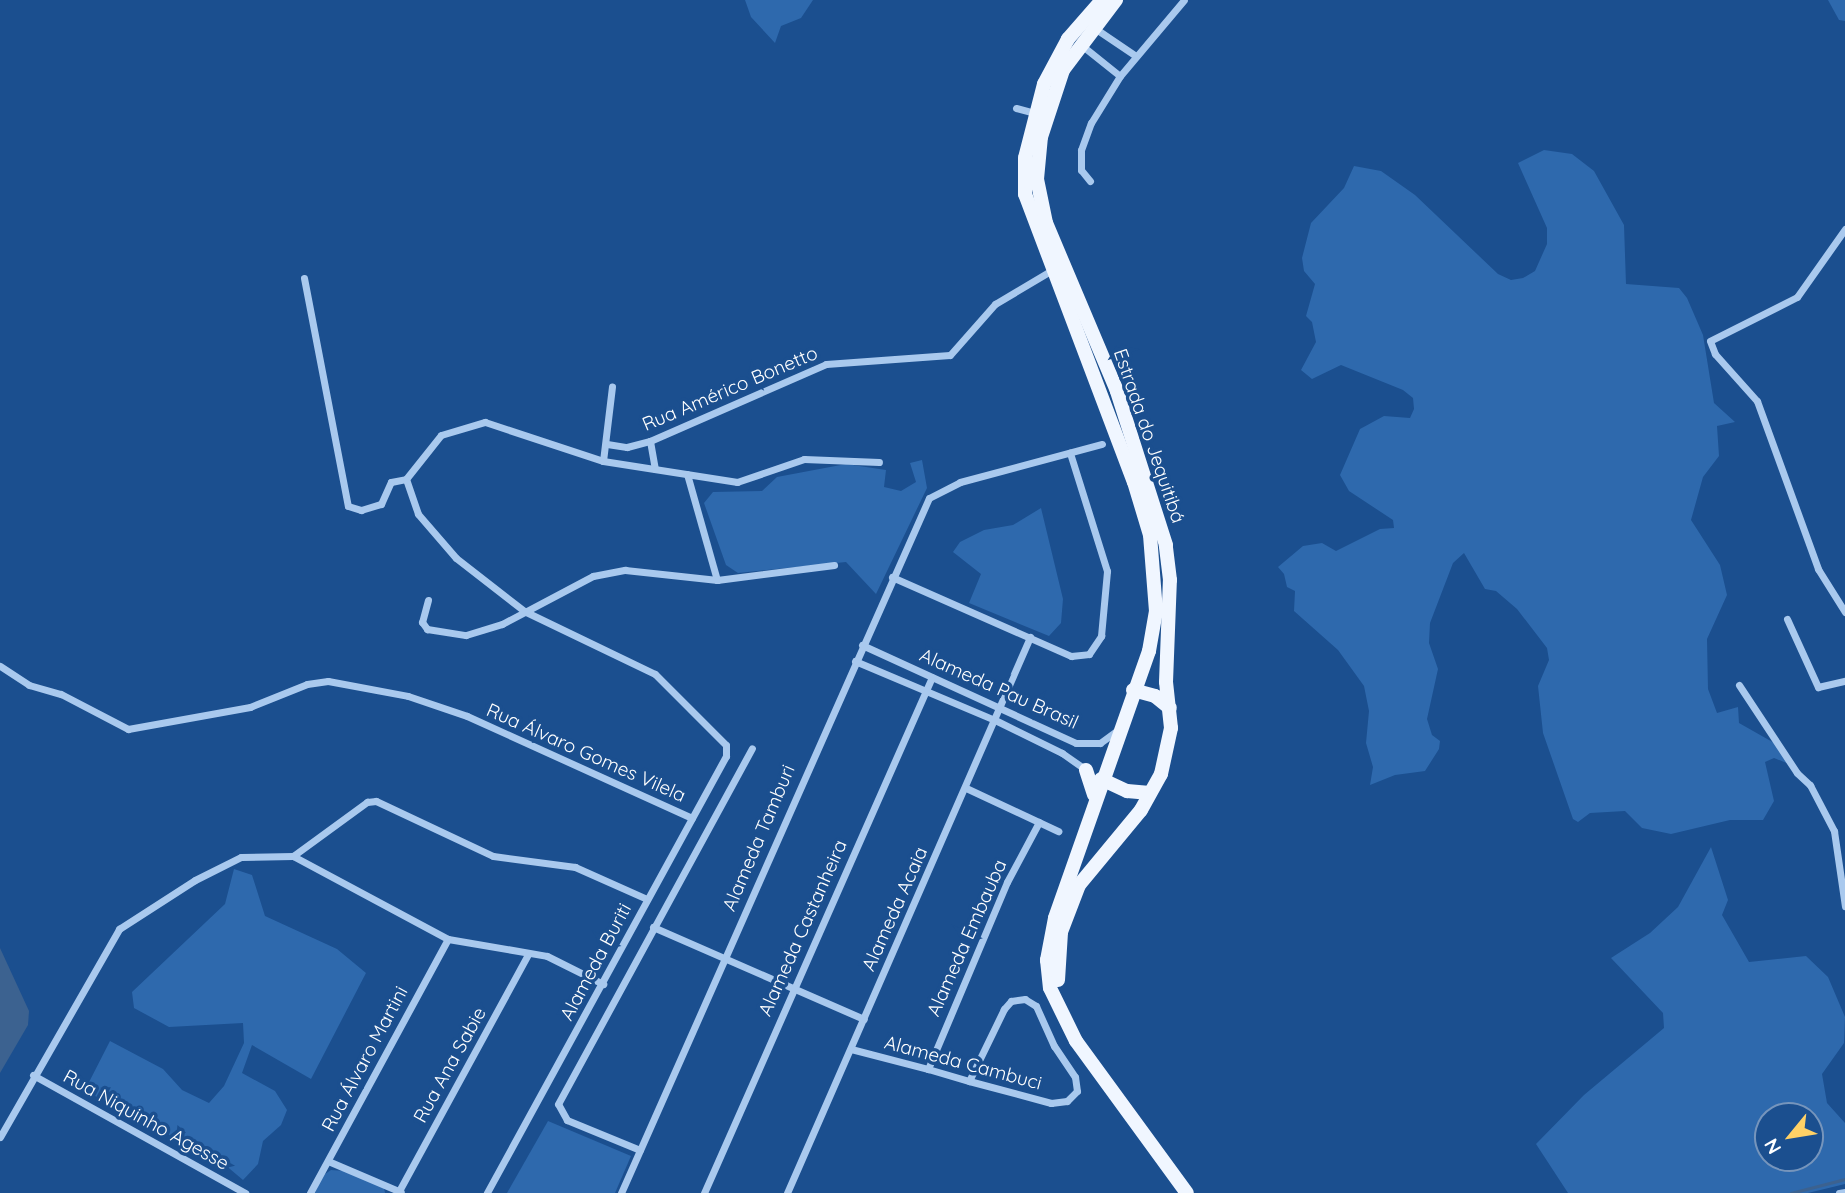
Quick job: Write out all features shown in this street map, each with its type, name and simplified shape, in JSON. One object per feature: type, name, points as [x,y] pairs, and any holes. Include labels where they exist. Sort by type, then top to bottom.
[{"type":"main road","name":"Estrada do Jequitibá","points":[[1102,0],[1068,39],[1052,66],[1035,113],[1025,158],[1026,194],[1052,270],[1101,392],[1150,535],[1156,611],[1149,651],[1101,779],[1055,918],[1047,960],[1050,988],[1094,1069],[1187,1193]]},
{"type":"main road","name":"Estrada do Jequitibá","points":[[1062,1011],[1057,964],[1061,932],[1072,902],[1086,874],[1118,842],[1150,793],[1168,751],[1170,708],[1166,649],[1170,580],[1156,508],[1117,391],[1053,243],[1038,194],[1041,136],[1063,71],[1093,26],[1116,0]]},
{"type":"main road","points":[[1133,690],[1155,696],[1170,708]]},
{"type":"main road","points":[[1086,769],[1093,785],[1093,806]]},
{"type":"main road","points":[[1101,779],[1127,791],[1150,793]]},
{"type":"street","points":[[1090,181],[1082,170],[1081,150],[1091,123],[1120,76],[1184,0]]},
{"type":"street","points":[[1093,26],[1136,56]]},
{"type":"street","points":[[1080,44],[1120,76]]},
{"type":"street","points":[[1016,108],[1035,113]]},
{"type":"street","points":[[1845,229],[1797,297],[1715,335],[1710,345],[1757,401],[1818,569],[1845,612]]},
{"type":"street","name":"Rua Américo Bonetto","points":[[607,444],[627,447],[650,441],[826,364],[950,355],[995,304],[1052,270]]},
{"type":"street","points":[[304,278],[348,506],[361,510],[381,504],[391,482],[406,479],[441,435],[485,422],[603,461],[737,482],[804,459],[879,462]]},
{"type":"street","points":[[603,461],[612,387]]},
{"type":"street","points":[[650,441],[655,469]]},
{"type":"street","points":[[892,577],[1078,656],[1094,650],[1101,636],[1107,571],[1070,453],[1102,444]]},
{"type":"street","name":"Alameda Tamburi","points":[[621,1193],[929,498],[950,485],[1070,453]]},
{"type":"street","points":[[687,474],[717,580]]},
{"type":"street","points":[[406,479],[418,514],[439,541],[524,611]]},
{"type":"street","points":[[428,600],[422,622],[444,635],[487,630],[593,576],[625,570],[717,580],[834,565]]},
{"type":"street","name":"Alameda Buriti","points":[[487,1193],[726,756],[726,745],[655,674],[524,611]]},
{"type":"street","points":[[1787,619],[1818,687],[1845,681]]},
{"type":"street","name":"Alameda Acaia","points":[[787,1193],[1001,709],[1030,637]]},
{"type":"street","name":"Alameda Pau Brasil","points":[[862,645],[1076,743],[1100,743],[1121,726]]},
{"type":"street","name":"Alameda Pau Brasil","points":[[855,661],[995,720],[1068,756],[1101,779]]},
{"type":"street","name":"Rua Álvaro Gomes Vilela","points":[[0,666],[29,685],[61,694],[128,729],[250,707],[307,684],[328,681],[422,699],[467,716],[692,818]]},
{"type":"street","name":"Alameda Castanheira","points":[[704,1193],[932,677]]},
{"type":"street","points":[[1740,685],[1797,773],[1810,785],[1834,831],[1845,906]]},
{"type":"street","points":[[1068,756],[1076,743]]},
{"type":"street","points":[[640,1150],[567,1120],[558,1104],[566,1084],[752,748]]},
{"type":"street","points":[[966,788],[1059,831]]},
{"type":"street","points":[[293,856],[367,802],[395,807],[493,856],[575,867],[647,900]]},
{"type":"street","name":"Alameda Embauba","points":[[928,1069],[1007,883],[1040,822]]},
{"type":"street","points":[[0,1137],[108,944],[127,921],[241,857],[293,856],[448,939],[564,962],[603,984]]},
{"type":"street","points":[[653,928],[864,1019]]},
{"type":"street","name":"Rua Álvaro Martini","points":[[310,1193],[448,939]]},
{"type":"street","name":"Rua Ana Sabie","points":[[400,1192],[528,954]]},
{"type":"street","name":"Alameda Cambuci","points":[[851,1049],[969,1082],[1051,1103],[1067,1101],[1077,1091],[1075,1077],[1036,1006],[1025,999],[1011,1001],[969,1082]]},
{"type":"street","name":"Rua Niquinho Agesse","points":[[33,1075],[245,1193]]},
{"type":"street","points":[[328,1160],[400,1192]]},
{"type":"street","points":[[1839,1193],[1845,1192]]},
{"type":"shaded area","points":[[745,0],[813,0],[801,18],[781,26],[775,43],[751,17]]},
{"type":"shaded area","points":[[1828,0],[1845,0],[1845,21],[1839,20]]},
{"type":"shaded area","points":[[1544,150],[1572,154],[1594,171],[1624,225],[1626,284],[1679,288],[1687,298],[1703,335],[1714,403],[1735,422],[1717,426],[1719,456],[1703,477],[1691,520],[1720,565],[1727,595],[1707,639],[1708,689],[1717,713],[1738,707],[1739,723],[1783,748],[1794,766],[1774,758],[1765,762],[1774,801],[1763,820],[1730,820],[1671,834],[1642,828],[1625,811],[1590,813],[1578,822],[1573,819],[1543,733],[1538,686],[1549,660],[1547,648],[1517,609],[1496,591],[1485,589],[1464,553],[1453,563],[1430,623],[1429,643],[1438,669],[1427,719],[1432,735],[1440,741],[1439,749],[1425,771],[1395,775],[1370,785],[1373,767],[1366,743],[1369,711],[1364,686],[1338,650],[1294,611],[1295,591],[1287,587],[1284,574],[1278,567],[1303,546],[1322,543],[1336,551],[1380,529],[1394,528],[1393,520],[1349,491],[1340,475],[1360,429],[1384,416],[1410,418],[1414,409],[1413,398],[1403,390],[1341,365],[1312,379],[1301,370],[1316,342],[1312,322],[1306,316],[1315,284],[1304,271],[1302,258],[1311,223],[1344,188],[1354,166],[1381,171],[1415,195],[1498,274],[1511,280],[1523,278],[1535,271],[1547,244],[1547,228],[1518,163]]},
{"type":"shaded area","points":[[922,460],[927,488],[876,594],[846,562],[738,573],[726,565],[704,503],[713,492],[762,491],[777,477],[846,464],[886,470],[884,487],[901,491],[916,482],[910,463]]},
{"type":"shaded area","points":[[1041,508],[1063,599],[1061,623],[1049,636],[969,603],[981,574],[953,552],[960,542],[984,530],[1013,525]]},
{"type":"shaded area","points":[[1711,847],[1728,900],[1722,915],[1749,962],[1806,956],[1828,977],[1845,1017],[1844,1043],[1822,1074],[1827,1103],[1845,1123],[1845,1184],[1808,1193],[1568,1193],[1536,1144],[1584,1095],[1664,1028],[1663,1013],[1611,958],[1650,933],[1678,907]]},
{"type":"shaded area","points":[[234,869],[252,875],[265,916],[337,949],[366,973],[311,1079],[252,1045],[242,1073],[275,1091],[287,1110],[281,1125],[263,1141],[258,1164],[243,1180],[198,1142],[156,1132],[85,1090],[110,1041],[163,1069],[182,1090],[209,1103],[224,1086],[244,1043],[243,1023],[169,1027],[134,1008],[132,992],[225,904]]},
{"type":"shaded area","points":[[0,948],[29,1011],[28,1025],[0,1073]]},
{"type":"shaded area","points":[[548,1121],[631,1156],[615,1193],[507,1193]]},
{"type":"shaded area","points":[[331,1170],[345,1171],[384,1188],[385,1193],[315,1193],[322,1176]]},
{"type":"waterway","points":[[1791,1193],[1845,1179]]}]
